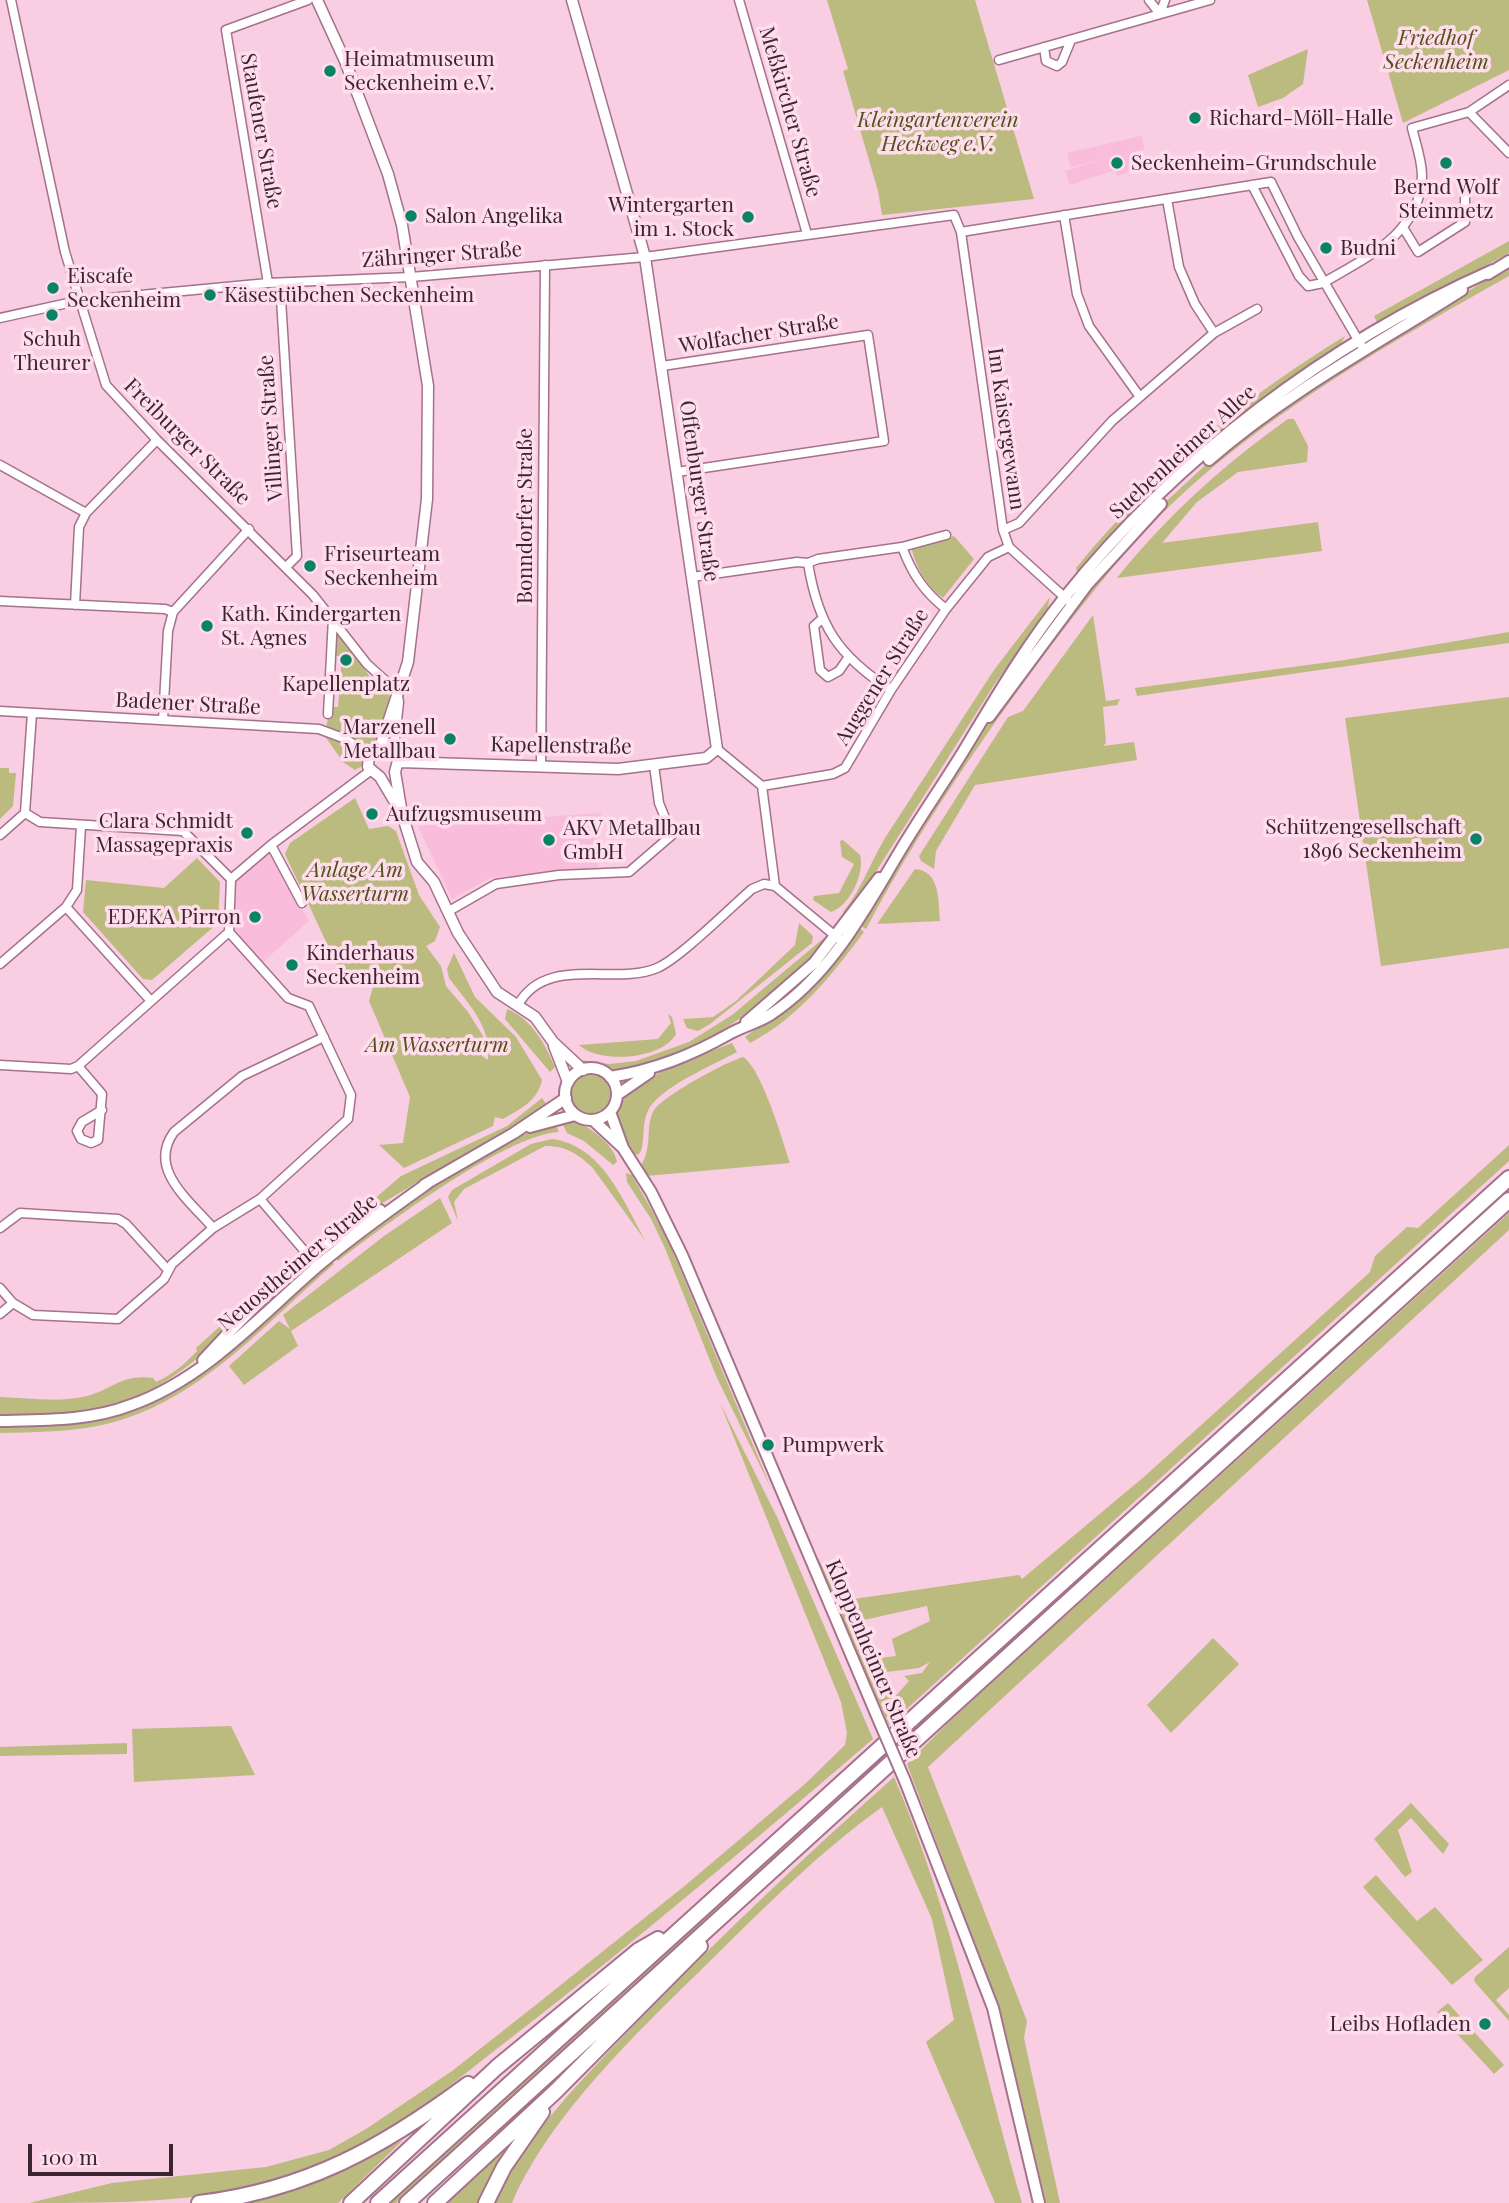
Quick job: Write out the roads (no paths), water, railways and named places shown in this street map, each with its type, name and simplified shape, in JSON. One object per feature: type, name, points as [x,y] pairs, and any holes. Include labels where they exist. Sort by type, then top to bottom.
[{"type":"highway","points":[[378,2203],[1509,1178]]},
{"type":"highway","points":[[407,2203],[1509,1200]]},
{"type":"highway","points":[[435,2203],[556,2091],[699,1948],[727,1910]]},
{"type":"highway","points":[[351,2203],[497,2067],[639,1950],[686,1922]]},
{"type":"highway","points":[[199,2203],[279,2188],[339,2166],[383,2142],[473,2080],[497,2067]]},
{"type":"highway","points":[[486,2203],[504,2167],[556,2091]]},
{"type":"main road","name":"Suebenheimer Allee","points":[[610,1077],[654,1069],[702,1050],[770,1015],[818,973],[871,903],[970,741],[997,690],[1138,516],[1215,445],[1284,390],[1446,291],[1509,261]]},
{"type":"main road","points":[[598,1069],[610,1077],[617,1095],[610,1112],[593,1120],[575,1115],[566,1098],[568,1082],[583,1070],[598,1069]]},
{"type":"main road","name":"Suebenheimer Allee","points":[[617,1095],[654,1069]]},
{"type":"main road","name":"Neuostheimer Straße","points":[[0,1421],[71,1418],[106,1413],[153,1396],[192,1372],[246,1316],[314,1262],[355,1224],[514,1133],[566,1098]]},
{"type":"main road","name":"Kloppenheimer Straße","points":[[610,1112],[623,1148],[665,1219],[905,1781],[993,2008],[1039,2203]]},
{"type":"main road","name":"Neuostheimer Straße","points":[[514,1133],[575,1115]]},
{"type":"main road","name":"Kloppenheimer Straße","points":[[593,1120],[623,1148]]},
{"type":"street","name":"Freiburger Straße","points":[[11,0],[78,301],[106,385],[156,440],[286,567],[333,618],[367,664],[397,691]]},
{"type":"street","name":"Staufener Straße","points":[[268,283],[226,30],[308,0]]},
{"type":"street","points":[[317,0],[345,61],[387,174],[402,225],[428,386],[429,472],[408,662],[381,744],[369,753],[367,762],[370,771],[380,777],[402,814]]},
{"type":"street","name":"Offenburger Straße","points":[[572,0],[645,257],[717,749]]},
{"type":"street","name":"Meßkircher Straße","points":[[739,0],[807,234]]},
{"type":"street","points":[[1149,0],[1160,14]]},
{"type":"street","points":[[1160,14],[1166,0]]},
{"type":"street","points":[[999,60],[1210,0]]},
{"type":"street","points":[[1044,47],[1046,61],[1057,66],[1062,62],[1071,40]]},
{"type":"street","points":[[1252,185],[1299,276],[1308,286],[1323,283],[1404,229],[1414,211],[1422,177],[1412,128],[1469,112],[1509,85]]},
{"type":"street","points":[[1469,112],[1509,153]]},
{"type":"street","points":[[961,232],[1271,182],[1323,283],[1361,344]]},
{"type":"street","points":[[1404,229],[1418,252],[1465,222],[1465,198]]},
{"type":"street","points":[[1167,199],[1179,267],[1195,304],[1214,333]]},
{"type":"street","name":"Zähringer Straße","points":[[0,318],[78,301],[268,283],[411,277],[645,257],[954,215],[961,232]]},
{"type":"street","points":[[1064,215],[1077,294],[1089,326],[1139,397]]},
{"type":"street","name":"Im Kaisergewann","points":[[961,232],[1003,530],[1009,547],[1068,600]]},
{"type":"street","name":"Bonndorfer Straße","points":[[541,766],[544,265]]},
{"type":"street","name":"Villinger Straße","points":[[280,283],[297,556],[286,567]]},
{"type":"street","points":[[1003,530],[1019,523],[1068,466],[1139,397],[1214,333],[1256,309]]},
{"type":"street","name":"Wolfacher Straße","points":[[662,366],[868,335],[884,441],[677,472]]},
{"type":"street","points":[[75,606],[79,527],[86,513],[156,440]]},
{"type":"street","points":[[0,465],[86,513]]},
{"type":"street","points":[[163,720],[168,631],[173,612],[249,529]]},
{"type":"street","points":[[692,577],[797,562],[808,564],[818,559],[902,547],[946,536]]},
{"type":"street","points":[[902,547],[914,577],[931,597],[946,609]]},
{"type":"street","name":"Auggener Straße","points":[[762,786],[839,772],[845,768],[891,690],[946,609],[988,557],[1009,547]]},
{"type":"street","points":[[808,564],[822,619],[848,658],[891,690]]},
{"type":"street","points":[[0,601],[173,612]]},
{"type":"street","points":[[328,714],[333,618]]},
{"type":"street","points":[[822,619],[814,626],[820,670],[828,677],[839,671],[848,658]]},
{"type":"street","points":[[397,691],[399,702],[394,748],[402,814],[417,862],[434,882],[458,933],[491,984],[534,1017],[553,1042],[583,1070]]},
{"type":"street","name":"Badener Straße","points":[[0,711],[319,729],[343,738],[369,753]]},
{"type":"street","points":[[0,835],[25,813],[32,713]]},
{"type":"street","points":[[381,744],[394,748]]},
{"type":"street","points":[[717,749],[762,786],[775,886]]},
{"type":"street","name":"Kapellenstraße","points":[[397,767],[541,766],[618,769],[706,758],[717,749]]},
{"type":"street","points":[[449,911],[496,884],[559,875],[629,872],[672,835],[659,803],[654,765]]},
{"type":"street","points":[[380,777],[397,767]]},
{"type":"street","points":[[231,879],[271,845],[370,771]]},
{"type":"street","points":[[0,1289],[13,1303],[33,1315],[118,1319],[164,1279],[168,1270],[213,1228],[260,1199],[348,1119],[351,1096],[309,1006],[288,998],[229,932],[231,879],[183,831],[40,822],[25,813]]},
{"type":"street","points":[[0,964],[66,907],[76,890],[81,826]]},
{"type":"street","points":[[271,845],[302,903]]},
{"type":"street","points":[[518,1004],[526,992],[553,977],[658,968],[752,889],[764,884],[775,886],[841,940]]},
{"type":"street","points":[[66,907],[151,1001]]},
{"type":"street","points":[[0,1065],[71,1069],[78,1066],[229,932]]},
{"type":"street","points":[[213,1228],[167,1174],[166,1143],[174,1132],[243,1076],[324,1037]]},
{"type":"street","points":[[553,1042],[568,1082]]},
{"type":"street","points":[[78,1066],[102,1094],[102,1110]]},
{"type":"street","points":[[260,1199],[314,1262]]},
{"type":"street","points":[[0,1228],[20,1213],[118,1219],[126,1224],[168,1270]]},
{"type":"street","points":[[0,1314],[13,1303]]},
{"type":"place","name":"Heimatmuseum Seckenheim e.V.","points":[[330,71]]},
{"type":"place","name":"Richard-Möll-Halle","points":[[1195,118]]},
{"type":"place","name":"Seckenheim-Grundschule","points":[[1117,163]]},
{"type":"place","name":"Bernd Wolf Steinmetz","points":[[1446,163]]},
{"type":"place","name":"Salon Angelika","points":[[411,216]]},
{"type":"place","name":"Wintergarten im 1. Stock","points":[[748,217]]},
{"type":"place","name":"Budni","points":[[1326,248]]},
{"type":"place","name":"Eiscafe Seckenheim","points":[[53,288]]},
{"type":"place","name":"Käsestübchen Seckenheim","points":[[210,295]]},
{"type":"place","name":"Schuh Theurer","points":[[52,315]]},
{"type":"place","name":"Friseurteam Seckenheim","points":[[310,566]]},
{"type":"place","name":"Kath. Kindergarten St. Agnes","points":[[207,626]]},
{"type":"place","name":"Kapellenplatz","points":[[346,660]]},
{"type":"place","name":"Marzenell Metallbau","points":[[450,739]]},
{"type":"place","name":"Aufzugsmuseum","points":[[372,814]]},
{"type":"place","name":"Clara Schmidt Massagepraxis","points":[[247,833]]},
{"type":"place","name":"Schützengesellschaft 1896 Seckenheim","points":[[1476,839]]},
{"type":"place","name":"AKV Metallbau GmbH","points":[[549,840]]},
{"type":"place","name":"EDEKA Pirron","points":[[255,917]]},
{"type":"place","name":"Kinderhaus Seckenheim","points":[[292,965]]},
{"type":"place","name":"Pumpwerk","points":[[768,1445]]},
{"type":"place","name":"Leibs Hofladen","points":[[1485,2024]]},
{"type":"park label","name":"Friedhof Seckenheim","points":[[1436,50]]},
{"type":"park label","name":"Kleingartenverein Heckweg e.V.","points":[[938,132]]},
{"type":"park label","name":"Anlage Am Wasserturm","points":[[355,882]]},
{"type":"park label","name":"Am Wasserturm","points":[[437,1045]]}]
